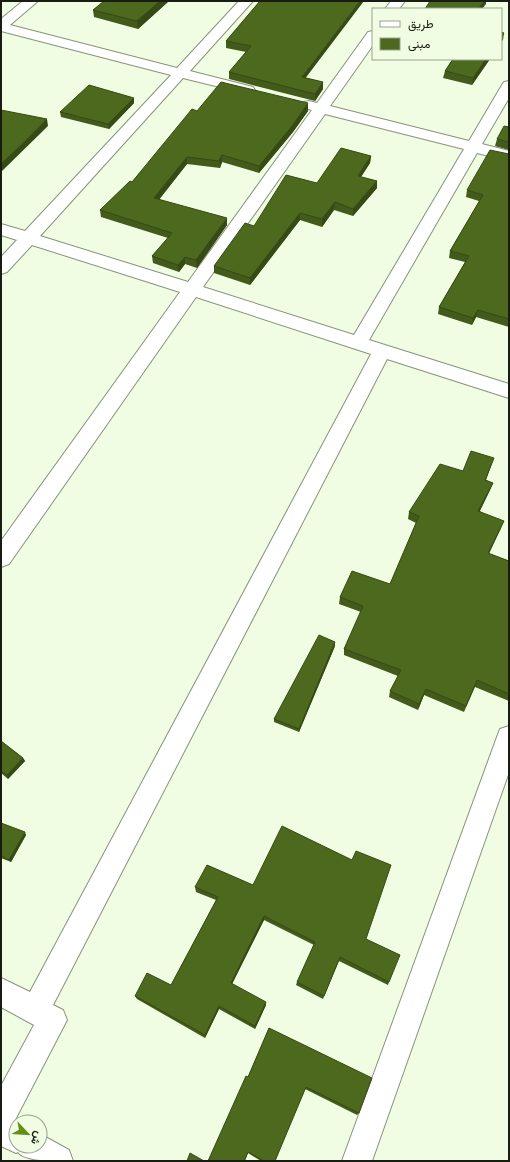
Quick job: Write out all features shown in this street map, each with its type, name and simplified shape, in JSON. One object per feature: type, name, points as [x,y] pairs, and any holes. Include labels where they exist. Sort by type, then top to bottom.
[{"type":"street","points":[[1,27],[31,1]]},
{"type":"street","points":[[1,268],[246,1]]},
{"type":"street","points":[[1,27],[262,93]]},
{"type":"street","points":[[1,558],[372,37]]},
{"type":"street","points":[[358,343],[509,85]]},
{"type":"street","points":[[299,103],[509,156]]},
{"type":"street","points":[[1,229],[509,391]]},
{"type":"street","points":[[35,1011],[382,350]]},
{"type":"street","points":[[357,1161],[509,737]]},
{"type":"street","points":[[1,992],[53,1020],[1,1116]]},
{"type":"street","points":[[45,1154],[58,1161]]},
{"type":"building","points":[[104,1],[160,1],[137,21],[93,10]]},
{"type":"building","points":[[260,1],[360,1],[302,77],[323,82],[315,94],[229,72],[251,46],[226,41]]},
{"type":"building","points":[[430,1],[484,1],[479,8],[426,8]]},
{"type":"building","points":[[452,60],[485,60],[473,78],[445,71]]},
{"type":"building","points":[[221,82],[308,103],[293,125],[259,166],[222,155],[219,161],[187,157],[154,198],[227,218],[196,260],[185,257],[178,265],[152,256],[172,233],[100,210],[130,181],[132,182],[192,109],[197,111]]},
{"type":"building","points":[[89,85],[134,98],[108,124],[60,112]]},
{"type":"building","points":[[1,110],[47,119],[1,164]]},
{"type":"building","points":[[504,126],[509,127],[509,142],[497,139]]},
{"type":"building","points":[[341,148],[371,156],[358,176],[377,181],[353,209],[335,202],[322,219],[300,213],[250,278],[214,266],[245,223],[254,226],[286,175],[317,183]]},
{"type":"building","points":[[490,150],[509,154],[509,319],[478,310],[473,318],[439,307],[469,256],[450,251],[483,195],[467,190]]},
{"type":"building","points":[[471,451],[494,458],[485,480],[493,483],[478,511],[504,521],[488,553],[509,561],[509,694],[477,680],[466,706],[426,689],[419,704],[390,691],[401,670],[344,649],[363,606],[340,597],[352,571],[390,584],[419,516],[409,512],[440,464],[463,471]]},
{"type":"building","points":[[319,635],[335,642],[299,729],[274,719]]},
{"type":"building","points":[[1,741],[23,758],[7,775],[1,771]]},
{"type":"building","points":[[1,823],[25,832],[9,860],[1,856]]},
{"type":"building","points":[[282,826],[352,860],[356,851],[391,865],[366,939],[400,955],[389,982],[340,957],[324,996],[297,982],[315,942],[264,916],[231,983],[266,1002],[255,1026],[219,1006],[205,1035],[135,996],[147,973],[171,985],[218,897],[195,887],[207,865],[253,885]]},
{"type":"building","points":[[269,1028],[372,1078],[359,1113],[306,1087],[275,1161],[264,1161],[248,1152],[244,1161],[208,1161],[246,1076],[248,1077]]},
{"type":"building","points":[[190,1153],[204,1161],[187,1161]]}]
